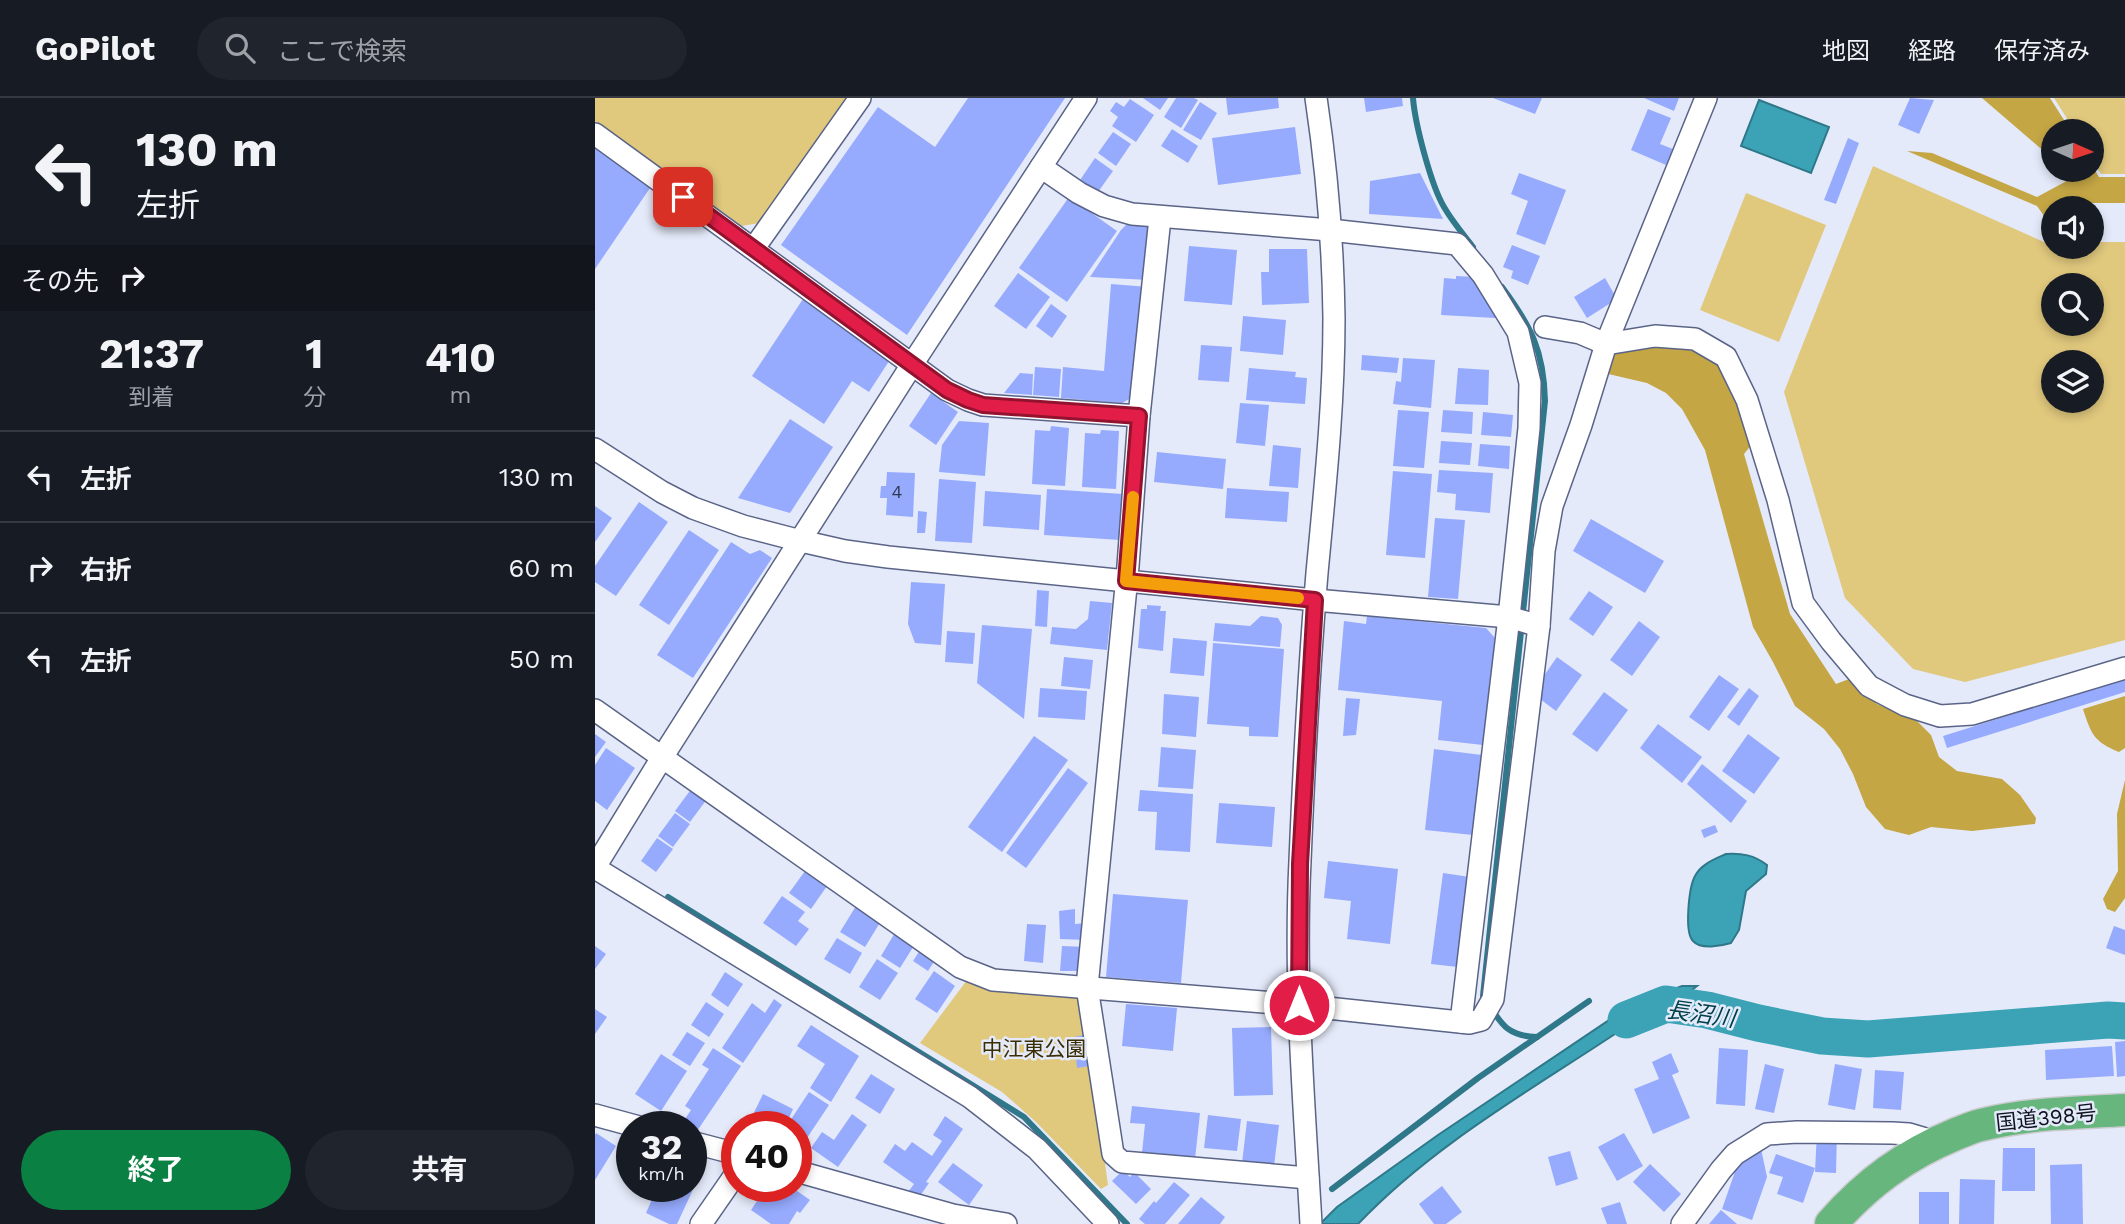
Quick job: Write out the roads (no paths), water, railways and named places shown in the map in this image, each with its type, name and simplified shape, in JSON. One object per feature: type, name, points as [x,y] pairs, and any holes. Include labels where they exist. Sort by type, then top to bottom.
[{"type":"highway","name":"国道398号","points":[[1831,1224],[1874,1181],[1902,1160],[1978,1125],[2011,1119],[2125,1110]]},
{"type":"street","points":[[754,248],[860,98]]},
{"type":"street","points":[[1086,98],[913,363],[663,756],[595,868],[970,1097],[1037,1149],[1108,1224]]},
{"type":"street","points":[[1311,1224],[1299,1005],[1300,864],[1315,600],[1332,397],[1334,317],[1330,230],[1316,98]]},
{"type":"street","points":[[1471,1021],[1493,999],[1539,626],[1544,551],[1552,506],[1606,344],[1706,98]]},
{"type":"street","points":[[595,134],[947,390],[983,405],[1139,416]]},
{"type":"street","points":[[1041,167],[1079,193],[1104,206],[1132,214],[1330,230],[1457,244],[1483,275],[1518,332],[1530,383],[1529,428],[1471,1021]]},
{"type":"street","points":[[1160,218],[1139,416],[1087,987],[1113,1154],[1122,1162],[1308,1178]]},
{"type":"street","points":[[1545,327],[1580,333],[1606,344],[1655,335],[1695,339],[1726,357],[1747,400],[1778,500],[1803,603],[1869,686],[1905,705],[1940,716],[1972,714],[2125,668]]},
{"type":"street","points":[[595,449],[662,492],[693,508],[743,526],[845,551],[1315,600],[1509,617],[1539,626]]},
{"type":"street","points":[[595,709],[960,967],[993,980],[1471,1021]]},
{"type":"street","points":[[595,1115],[616,1121]]},
{"type":"street","points":[[1682,1224],[1735,1154],[1767,1134],[1892,1133],[1909,1134],[1937,1142]]},
{"type":"street","points":[[812,1175],[953,1215],[1006,1224]]},
{"type":"street","points":[[701,1224],[721,1195]]},
{"type":"water","points":[[1759,100],[1829,127],[1811,173],[1741,146]]},
{"type":"water","points":[[1726,854],[1743,854],[1757,859],[1767,865],[1766,874],[1746,891],[1739,930],[1731,943],[1701,946],[1693,941],[1689,929],[1688,909],[1693,882],[1705,865]]},
{"type":"water","points":[[1682,986],[1697,986],[1662,1013],[1648,1015],[1621,1030],[1484,1120],[1418,1169],[1358,1224],[1320,1224],[1337,1207],[1438,1135],[1618,1014]]},
{"type":"waterway","points":[[1413,98],[1424,154],[1439,197],[1473,247]]},
{"type":"waterway","points":[[1502,287],[1521,314],[1539,353],[1545,401],[1483,996],[1509,1030],[1537,1037]]},
{"type":"waterway","points":[[668,897],[1024,1117],[1127,1224]]},
{"type":"waterway","points":[[1332,1189],[1478,1078],[1589,1001]]},
{"type":"waterway","name":"長沼川","points":[[1626,1020],[1666,1004],[1707,1010],[1822,1036],[1868,1039],[2108,1020],[2125,1021]]},
{"type":"park label","name":"中江東公園","points":[[1034,1049]]}]
